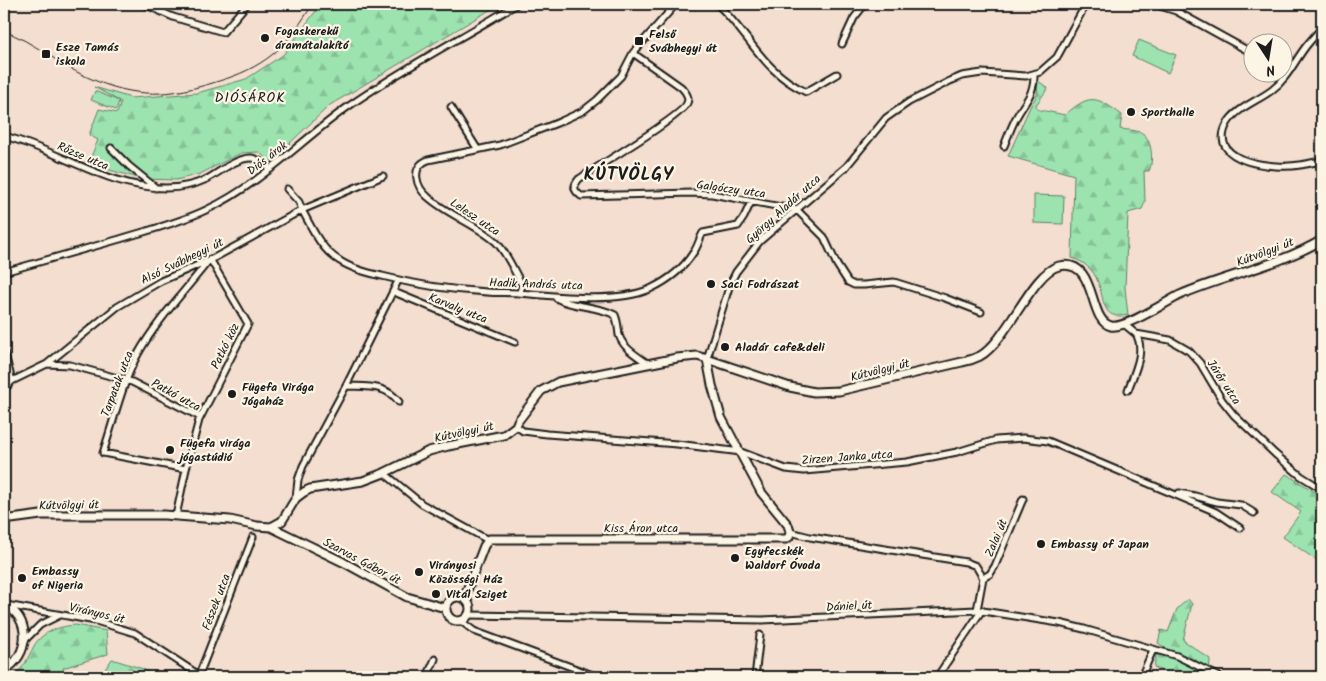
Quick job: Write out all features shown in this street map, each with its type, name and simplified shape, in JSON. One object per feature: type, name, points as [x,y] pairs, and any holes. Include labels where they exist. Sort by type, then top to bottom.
[{"type":"street","points":[[144,4],[172,17],[223,32],[247,4]]},
{"type":"street","name":"Diós árok","points":[[4,272],[182,220],[206,210],[228,198],[270,169],[321,126],[383,83],[517,4]]},
{"type":"street","points":[[450,107],[478,150],[500,145],[557,123],[583,111],[621,76],[633,53],[676,4]]},
{"type":"street","points":[[717,4],[734,21],[776,73],[800,89],[806,92],[837,74]]},
{"type":"street","points":[[842,44],[854,18],[865,4]]},
{"type":"street","points":[[1004,146],[1017,116],[1032,91],[1034,75],[1049,66],[1057,57],[1086,4]]},
{"type":"street","points":[[1154,4],[1176,11],[1244,48]]},
{"type":"street","points":[[1294,61],[1322,28]]},
{"type":"street","name":"Galgóczy utca","points":[[633,53],[681,86],[686,92],[688,103],[684,109],[669,120],[580,179],[575,184],[576,192],[581,196],[587,197],[605,195],[698,194],[728,197],[797,210]]},
{"type":"street","name":"György Aladár utca","points":[[790,532],[788,525],[761,492],[721,417],[714,394],[707,359],[730,284],[736,272],[760,241],[846,167],[886,118],[909,102],[950,80],[970,74],[1034,75]]},
{"type":"street","points":[[1279,82],[1276,87],[1234,116],[1227,124],[1224,132],[1225,146],[1235,157],[1248,162],[1299,166],[1322,160]]},
{"type":"street","name":"Rőzse utca","points":[[4,136],[42,149],[112,179],[141,187],[178,188],[192,185],[206,180],[240,161],[250,158],[258,160],[270,169]]},
{"type":"street","name":"Rőzse utca","points":[[111,148],[156,188]]},
{"type":"street","name":"Lelesz utca","points":[[478,150],[424,162],[417,170],[416,176],[424,193],[429,198],[497,243],[522,285],[520,292],[517,293]]},
{"type":"street","name":"Alsó Svábhegyi út","points":[[4,390],[12,381],[47,364],[117,307],[161,281],[210,259],[302,210],[383,176]]},
{"type":"street","points":[[287,189],[299,202],[302,210]]},
{"type":"street","name":"Hadik András utca","points":[[302,210],[324,247],[338,260],[368,273],[398,281],[483,292],[556,297],[617,296],[639,293],[669,279],[693,254],[703,233],[738,226],[751,202]]},
{"type":"street","points":[[797,210],[824,238],[837,266],[848,282],[854,285],[894,282],[981,312]]},
{"type":"street","name":"Kútvölgyi út","points":[[296,498],[310,490],[363,481],[384,474],[429,452],[448,446],[504,435],[516,426],[536,396],[546,387],[558,382],[646,363],[697,356],[804,391],[840,391],[972,360],[981,356],[994,343],[1045,273],[1060,266],[1076,269],[1084,276],[1090,285],[1096,307],[1104,322],[1111,326],[1124,324],[1180,295],[1300,251],[1322,240]]},
{"type":"street","name":"Tarpatak utca","points":[[186,469],[103,453],[127,380],[138,355],[154,329],[210,259]]},
{"type":"street","name":"Patkó köz","points":[[200,417],[248,324],[210,259]]},
{"type":"street","points":[[271,527],[282,522],[296,498],[298,480],[303,466],[346,386],[398,281]]},
{"type":"street","name":"Karvaly utca","points":[[394,292],[515,342]]},
{"type":"street","points":[[556,297],[574,304],[604,310],[615,315],[620,336],[626,348],[646,363]]},
{"type":"street","name":"Járőr utca","points":[[1124,324],[1136,334],[1170,340],[1188,351],[1200,363],[1234,416],[1301,476],[1322,489]]},
{"type":"street","points":[[1128,390],[1140,352],[1140,344],[1136,334]]},
{"type":"street","points":[[4,351],[12,381]]},
{"type":"street","name":"Patkó utca","points":[[47,364],[70,365],[127,380],[200,417],[176,516]]},
{"type":"street","points":[[346,386],[378,387],[394,396],[399,402]]},
{"type":"street","name":"Zirzen Janka utca","points":[[516,426],[523,430],[547,434],[677,444],[741,452],[796,471],[815,471],[907,462],[957,452],[996,440],[1036,438],[1048,441],[1171,492],[1216,512],[1240,528]]},
{"type":"street","points":[[384,474],[422,504],[488,540],[464,598]]},
{"type":"street","name":"Zirzen Janka utca","points":[[1171,492],[1241,505],[1254,513]]},
{"type":"street","name":"Zalai út","points":[[938,677],[979,610],[983,578],[992,572],[1023,499]]},
{"type":"street","name":"Kútvölgyi út","points":[[4,520],[41,516],[176,516],[230,520],[271,527]]},
{"type":"street","name":"Szarvas Gábor út","points":[[271,527],[343,562],[407,597],[445,608]]},
{"type":"street","points":[[790,532],[810,537],[966,562],[976,566],[983,578]]},
{"type":"street","name":"Kiss Áron utca","points":[[488,540],[786,539],[789,537],[790,532]]},
{"type":"street","name":"Fészek utca","points":[[200,676],[253,537]]},
{"type":"street","points":[[461,621],[468,615],[470,606],[464,598],[458,596],[447,602],[445,608],[449,618],[461,621],[474,631],[598,677]]},
{"type":"street","points":[[4,605],[14,611],[21,622],[25,640]]},
{"type":"street","name":"Virányos út","points":[[4,605],[96,621],[135,633],[200,676]]},
{"type":"street","name":"Dániel út","points":[[468,615],[762,620],[979,610],[1058,623],[1177,656],[1220,677]]},
{"type":"street","points":[[4,670],[16,661],[25,640],[37,627],[60,615]]},
{"type":"street","points":[[755,677],[760,635]]},
{"type":"street","points":[[1141,677],[1153,650]]},
{"type":"street","points":[[427,677],[435,659]]},
{"type":"green space","points":[[321,4],[500,4],[330,105],[270,162],[259,152],[241,153],[200,174],[176,180],[142,179],[88,164],[98,140],[89,135],[99,109],[117,113],[121,102],[94,87],[131,98],[197,93],[246,79],[283,55]]},
{"type":"green space","points":[[1139,40],[1176,55],[1168,73],[1132,56]]},
{"type":"green space","points":[[1038,81],[1048,88],[1036,105],[1037,109],[1065,115],[1087,100],[1099,101],[1122,115],[1120,129],[1140,132],[1144,134],[1149,143],[1152,155],[1149,171],[1144,171],[1145,202],[1142,209],[1128,213],[1125,288],[1128,315],[1119,316],[1108,312],[1094,274],[1080,261],[1072,258],[1074,175],[1008,156],[1037,95]]},
{"type":"green space","points":[[95,91],[119,101],[116,110],[91,100]]},
{"type":"green space","points":[[1034,195],[1064,196],[1063,224],[1034,223]]},
{"type":"green space","points":[[1286,474],[1322,496],[1322,564],[1283,537],[1301,512],[1272,492]]},
{"type":"green space","points":[[1188,599],[1192,604],[1183,640],[1210,659],[1209,675],[1213,677],[1174,677],[1154,667],[1156,655],[1166,656],[1168,650],[1158,643],[1161,630],[1168,632],[1177,609]]},
{"type":"green space","points":[[76,625],[106,631],[108,654],[63,668],[66,677],[10,677],[22,668],[37,641],[47,633],[58,628]]},
{"type":"green space","points":[[112,659],[143,669],[157,677],[84,677],[104,671]]},
{"type":"tram line","points":[[4,31],[26,41],[76,72],[105,84],[137,92],[168,93],[226,79],[261,63],[285,43],[313,4]]},
{"type":"place","name":"Fogaskerekű áramátalakító","points":[[265,38]]},
{"type":"place","name":"Felső Svábhegyi út","points":[[639,41]]},
{"type":"place","name":"Esze Tamás iskola","points":[[46,54]]},
{"type":"place","name":"Sporthalle","points":[[1131,112]]},
{"type":"place","name":"Saci Fodrászat","points":[[711,284]]},
{"type":"place","name":"Aladár cafe&deli","points":[[725,347]]},
{"type":"place","name":"Fügefa Virága Jógaház","points":[[232,394]]},
{"type":"place","name":"Fügefa virága jógastúdió","points":[[170,450]]},
{"type":"place","name":"Embassy of Japan","points":[[1041,544]]},
{"type":"place","name":"Egyfecskék Waldorf Óvoda","points":[[735,558]]},
{"type":"place","name":"Virányosi Közösségi Ház","points":[[419,572]]},
{"type":"place","name":"Embassy of Nigeria","points":[[22,578]]},
{"type":"place","name":"Vitál Sziget","points":[[436,594]]},
{"type":"district","name":"DIÓSÁROK","points":[[250,97]]},
{"type":"district","name":"KÚTVÖLGY","points":[[629,174]]}]
